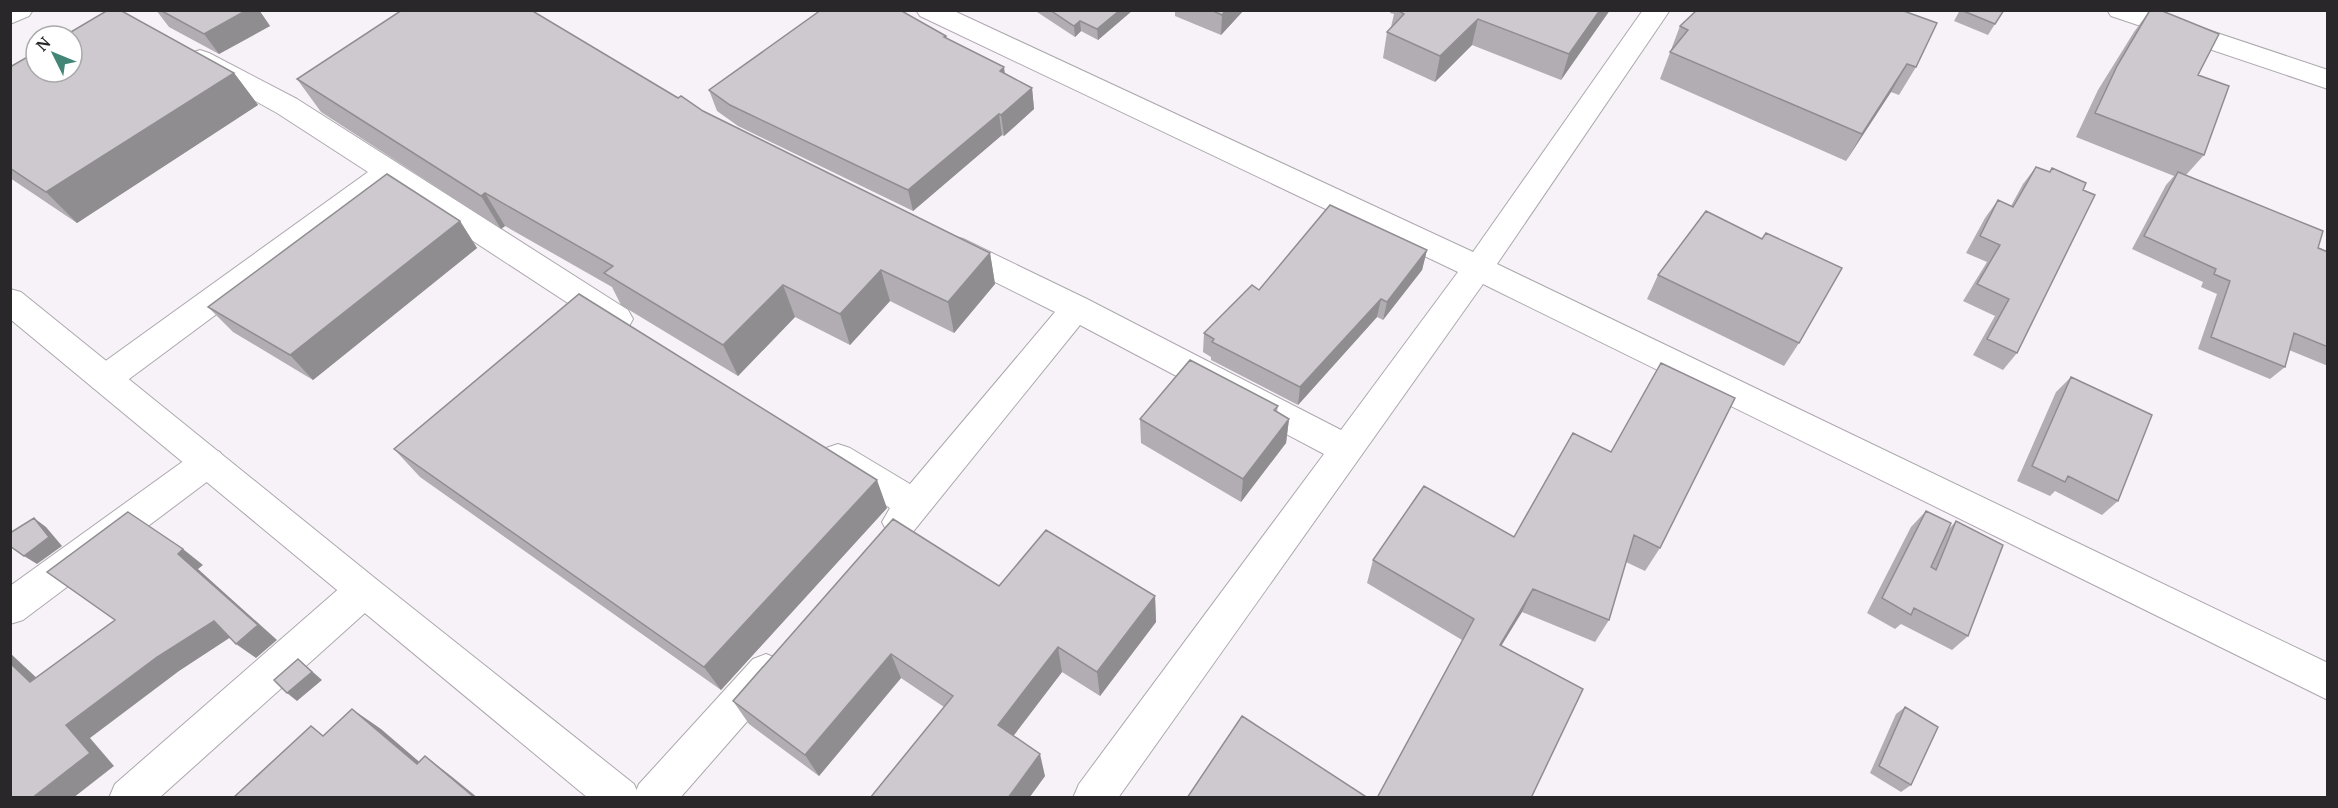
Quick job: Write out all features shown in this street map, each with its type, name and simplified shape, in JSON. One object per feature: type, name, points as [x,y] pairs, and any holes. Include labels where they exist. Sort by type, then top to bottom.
[{"type":"street","points":[[10,16],[20,10]]},
{"type":"street","points":[[928,10],[1478,268],[2328,682]]},
{"type":"street","points":[[1093,798],[1478,268],[1657,10]]},
{"type":"street","points":[[2120,10],[2328,80]]},
{"type":"street","points":[[174,44],[296,100],[388,172],[636,331]]},
{"type":"street","points":[[105,379],[388,172]]},
{"type":"street","points":[[929,236],[1076,308],[1346,449]]},
{"type":"street","points":[[10,301],[363,591],[620,798]]},
{"type":"street","points":[[880,544],[1076,308]]},
{"type":"street","points":[[814,443],[914,505]]},
{"type":"street","points":[[10,608],[208,462]]},
{"type":"street","points":[[129,798],[363,591]]},
{"type":"street","points":[[653,798],[786,649]]},
{"type":"building","points":[[108,10],[120,10],[234,73],[46,192],[10,168],[10,67],[24,59],[24,84],[84,84],[84,24]]},
{"type":"building","points":[[160,10],[247,10],[204,34]]},
{"type":"building","points":[[402,10],[531,10],[678,98],[681,96],[703,111],[990,253],[948,302],[881,270],[840,314],[783,285],[723,345],[604,273],[613,266],[485,193],[481,196],[297,79]]},
{"type":"building","points":[[821,10],[900,10],[946,36],[944,37],[1004,67],[1000,71],[1032,88],[908,190],[730,105],[709,90]]},
{"type":"building","points":[[1050,10],[1120,10],[1097,29],[1080,21],[1074,26]]},
{"type":"building","points":[[1211,10],[1226,10],[1222,15]]},
{"type":"building","points":[[1397,10],[1600,10],[1569,54],[1478,19],[1440,56],[1387,32],[1404,14]]},
{"type":"building","points":[[1697,10],[1901,10],[1937,23],[1916,67],[1907,64],[1862,134],[1670,52],[1688,30],[1680,26]]},
{"type":"building","points":[[1961,10],[2004,10],[1995,24]]},
{"type":"building","points":[[2150,10],[2160,10],[2219,34],[2198,75],[2229,86],[2204,155],[2095,113],[2117,66]]},
{"type":"building","points":[[2036,167],[2050,172],[2052,168],[2086,183],[2083,190],[2095,195],[2017,353],[1987,339],[2009,299],[1977,284],[2000,245],[1980,236],[1998,200],[2013,207]]},
{"type":"building","points":[[2178,172],[2323,231],[2318,248],[2328,252],[2328,347],[2294,333],[2285,367],[2211,337],[2230,281],[2214,274],[2216,269],[2144,236]]},
{"type":"building","points":[[387,174],[460,221],[290,355],[208,307]]},
{"type":"building","points":[[1330,205],[1427,250],[1387,302],[1381,299],[1300,387],[1212,342],[1214,339],[1204,333],[1252,285],[1259,290]]},
{"type":"building","points":[[1706,211],[1762,239],[1766,233],[1842,268],[1799,343],[1658,275]]},
{"type":"building","points":[[579,294],[877,480],[704,667],[394,449]]},
{"type":"building","points":[[1190,360],[1278,406],[1274,410],[1289,419],[1243,479],[1140,419]]},
{"type":"building","points":[[1661,363],[1735,398],[1660,548],[1634,535],[1609,620],[1533,589],[1500,645],[1583,689],[1531,798],[1377,798],[1474,619],[1373,560],[1424,486],[1514,537],[1573,433],[1611,452]]},
{"type":"building","points":[[2071,377],[2152,415],[2118,501],[2068,476],[2065,482],[2032,466]]},
{"type":"building","points":[[1926,511],[1951,523],[1931,567],[1936,570],[1956,521],[2003,545],[1968,636],[1914,608],[1911,615],[1882,598]]},
{"type":"building","points":[[128,512],[183,549],[178,554],[258,625],[236,644],[214,621],[157,657],[66,725],[90,753],[32,798],[10,798],[10,663],[30,682],[115,620],[47,572]]},
{"type":"building","points":[[34,518],[49,537],[24,556],[10,546],[10,533]]},
{"type":"building","points":[[893,519],[999,586],[1046,530],[1155,596],[1097,672],[1058,647],[998,725],[1040,754],[1008,798],[870,798],[953,696],[891,654],[805,755],[733,701]]},
{"type":"building","points":[[298,659],[312,672],[287,693],[274,680]]},
{"type":"building","points":[[1905,707],[1938,727],[1911,785],[1879,766]]},
{"type":"building","points":[[352,709],[417,764],[425,756],[475,798],[233,798],[311,726],[323,736]]},
{"type":"building","points":[[1242,716],[1368,798],[1187,798]]}]
